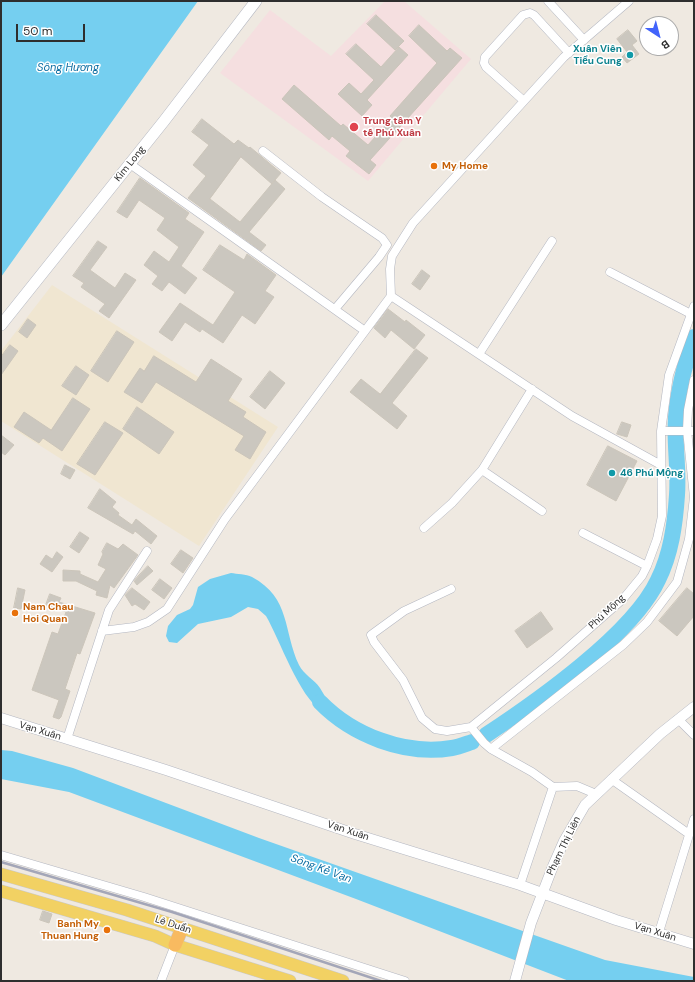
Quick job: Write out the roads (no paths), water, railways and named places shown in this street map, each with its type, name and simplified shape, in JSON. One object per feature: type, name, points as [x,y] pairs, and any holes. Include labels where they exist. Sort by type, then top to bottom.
[{"type":"highway","points":[[176,945],[182,928]]},
{"type":"main road","name":"Kim Long","points":[[1,325],[130,164],[256,1]]},
{"type":"main road","name":"Lê Duẩn","points":[[1,874],[127,910],[342,981]]},
{"type":"main road","name":"Lê Duẩn","points":[[1,891],[147,934],[176,945],[290,981]]},
{"type":"street","points":[[548,1],[584,40]]},
{"type":"street","points":[[102,631],[134,627],[148,622],[167,609],[225,519],[391,296],[390,262],[395,249],[418,217],[569,53],[629,1]]},
{"type":"street","points":[[524,101],[486,67],[484,63],[485,57],[523,15],[530,13],[534,15],[569,53]]},
{"type":"street","points":[[263,151],[322,197],[382,238],[387,246],[335,309]]},
{"type":"street","points":[[130,164],[365,331]]},
{"type":"street","points":[[479,354],[552,241]]},
{"type":"street","points":[[610,272],[692,310]]},
{"type":"street","points":[[391,296],[572,416],[661,465]]},
{"type":"street","name":"Phú Mộng","points":[[471,727],[612,610],[637,584],[647,566],[662,516],[661,465],[669,375],[692,310]]},
{"type":"street","points":[[491,749],[623,645],[647,622],[678,582],[689,539],[694,497],[688,431],[688,410],[694,380]]},
{"type":"street","points":[[424,528],[452,503],[482,470],[532,389]]},
{"type":"street","points":[[664,431],[688,431]]},
{"type":"street","points":[[482,470],[542,511]]},
{"type":"street","points":[[583,532],[647,566]]},
{"type":"street","points":[[67,739],[109,610],[147,551]]},
{"type":"street","points":[[450,589],[404,610],[371,634],[374,642],[403,680],[422,718],[435,729],[447,731],[471,727],[491,749],[532,772],[553,787],[577,786],[596,794]]},
{"type":"street","name":"Phạm Thị Liên","points":[[515,977],[531,923],[542,894],[574,822],[585,805],[654,739],[694,707]]},
{"type":"street","name":"Vạn Xuân","points":[[1,718],[355,834],[520,885],[616,920],[694,944]]},
{"type":"street","points":[[678,719],[694,735]]},
{"type":"street","points":[[611,779],[689,834]]},
{"type":"street","points":[[520,885],[553,787]]},
{"type":"street","points":[[659,932],[694,819]]},
{"type":"street","points":[[1,855],[144,897],[405,981]]},
{"type":"street","points":[[161,981],[176,945]]},
{"type":"water","name":"Sông Hương","points":[[1,1],[198,1],[1,277]]},
{"type":"water","points":[[231,573],[252,577],[265,585],[274,595],[284,616],[299,665],[320,688],[336,717],[322,711],[306,694],[266,616],[258,609],[248,607],[231,617],[198,624],[177,643],[169,642],[166,636],[168,626],[177,615],[190,609],[193,605],[198,587],[210,579]]},
{"type":"water","name":"Sông Kẻ Vạn","points":[[1,750],[12,751],[73,768],[259,838],[605,960],[694,977],[694,981],[569,981],[356,899],[69,792],[1,779]]},
{"type":"waterway","points":[[486,735],[556,686],[606,644],[628,622],[645,601],[658,580],[666,560],[674,528],[677,485],[676,417],[678,397],[682,377],[694,337]]},
{"type":"waterway","points":[[320,702],[333,714],[363,733],[398,746],[434,750],[455,748],[472,742]]},
{"type":"railway","points":[[1,862],[172,912],[381,981]]},
{"type":"place","name":"Xuân Viên Tiểu Cung","points":[[630,55]]},
{"type":"place","name":"Trung tâm Y tế Phú Xuân","points":[[354,127]]},
{"type":"place","name":"My Home","points":[[434,166]]},
{"type":"place","name":"46 Phú Mộng","points":[[612,473]]},
{"type":"place","name":"Nam Chau Hoi Quan","points":[[15,613]]},
{"type":"place","name":"Banh My Thuan Hung","points":[[107,930]]}]
